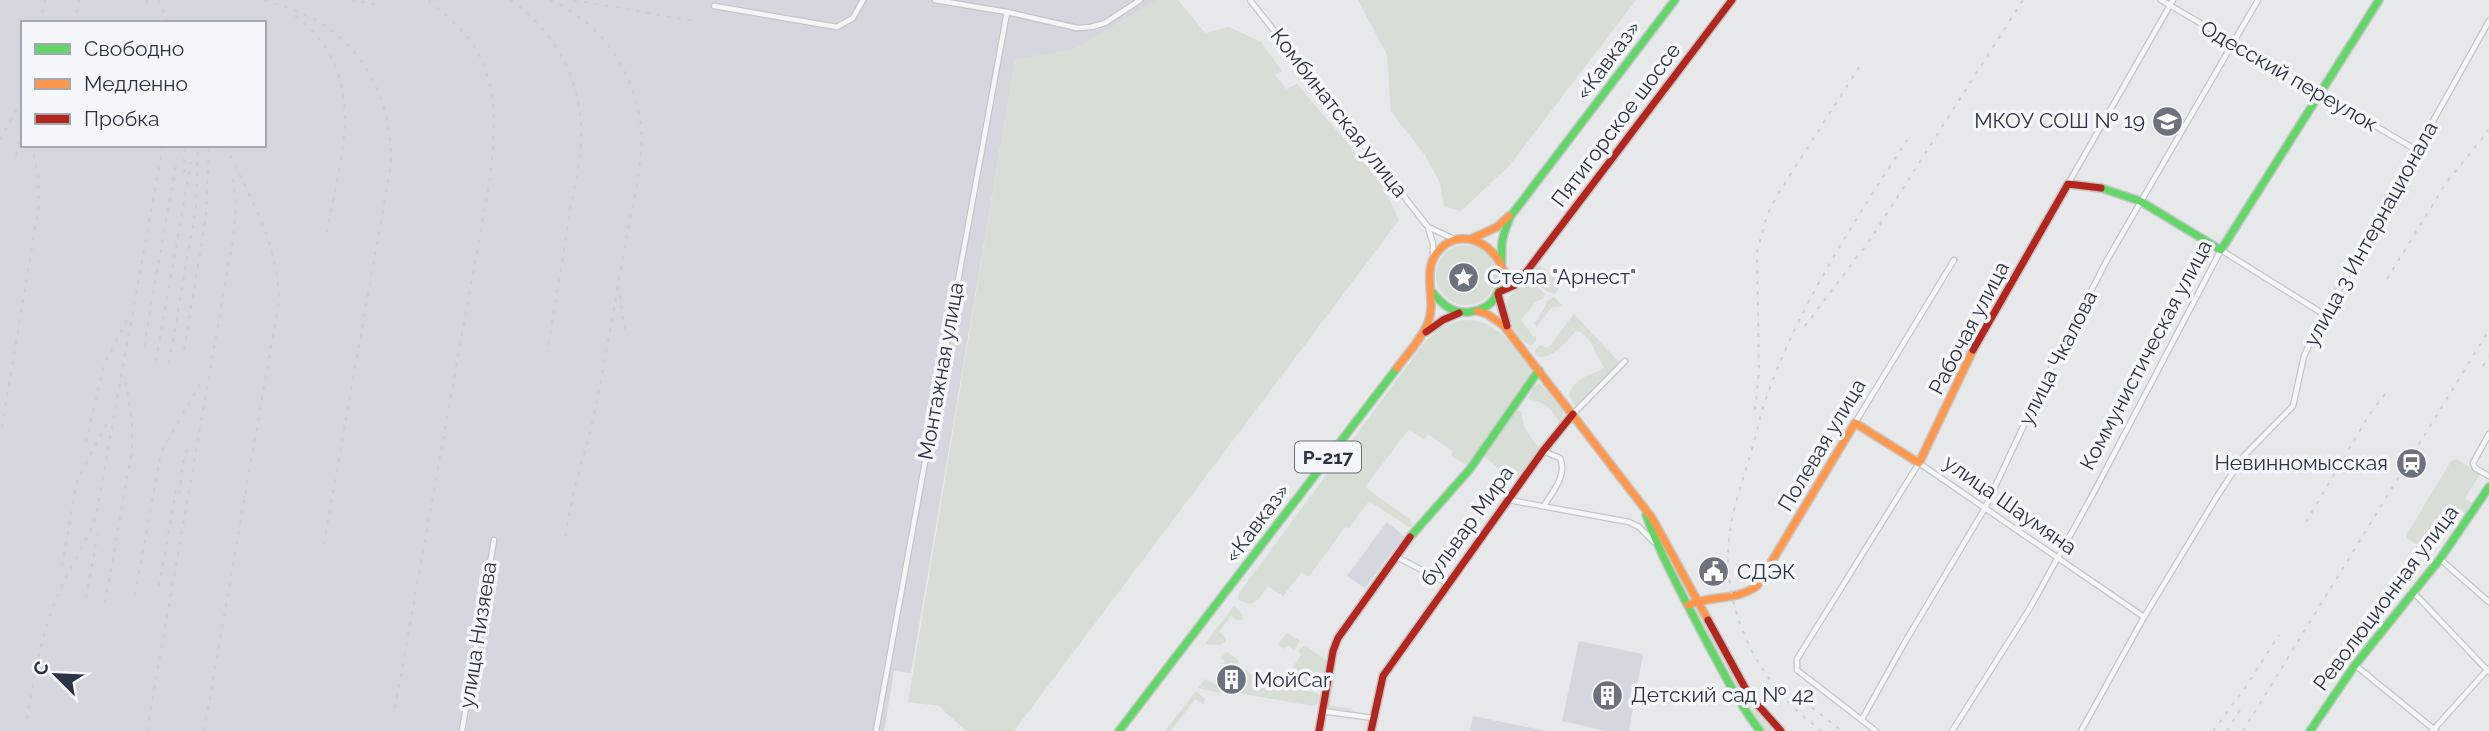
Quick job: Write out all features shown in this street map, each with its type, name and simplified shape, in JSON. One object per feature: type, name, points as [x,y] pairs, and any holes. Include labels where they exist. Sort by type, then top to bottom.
[{"type":"main road","name":"«Кавказ»","points":[[1498,293],[1502,267],[1500,253],[1505,228],[1518,207],[1675,0]]},
{"type":"main road","name":"Пятигорское шоссе","points":[[1498,293],[1515,285],[1527,271],[1732,0]]},
{"type":"main road","name":"Коммунистическая улица","points":[[2221,250],[2379,0]]},
{"type":"main road","points":[[2068,184],[2105,189],[2140,201],[2221,250]]},
{"type":"main road","name":"Рабочая улица","points":[[1919,463],[1979,338],[2068,184]]},
{"type":"main road","name":"«Кавказ»","points":[[1458,239],[1471,239],[1497,227],[1518,207]]},
{"type":"main road","points":[[1431,262],[1442,247],[1458,239]]},
{"type":"main road","points":[[1471,239],[1493,251],[1507,275],[1514,277],[1527,271]]},
{"type":"main road","name":"«Кавказ»","points":[[1119,731],[1422,335],[1432,312],[1429,272],[1431,262]]},
{"type":"main road","points":[[1432,292],[1444,306],[1461,313]]},
{"type":"main road","points":[[1477,311],[1485,307],[1498,293]]},
{"type":"main road","points":[[1498,293],[1501,310],[1511,334]]},
{"type":"main road","name":"«Кавказ»","points":[[1422,335],[1443,320],[1461,313],[1477,311]]},
{"type":"main road","points":[[1477,311],[1496,319],[1511,334],[1645,509],[1660,530],[1749,695],[1781,731]]},
{"type":"main road","name":"бульвар Мира","points":[[1319,731],[1336,641],[1395,556],[1470,469],[1539,370]]},
{"type":"main road","name":"бульвар Мира","points":[[1371,731],[1382,676],[1543,451],[1573,414]]},
{"type":"main road","name":"улица Шаумяна","points":[[1855,424],[1919,463]]},
{"type":"main road","name":"Полевая улица","points":[[1688,605],[1697,600],[1738,597],[1757,586],[1855,424]]},
{"type":"main road","name":"Революционная улица","points":[[2310,731],[2355,665],[2440,559],[2489,487]]},
{"type":"main road","points":[[1645,509],[1657,545],[1688,605],[1733,689],[1760,731]]},
{"type":"street","points":[[714,5],[837,26],[853,18],[863,0]]},
{"type":"street","points":[[935,0],[1007,12],[1077,28],[1105,23],[1140,0]]},
{"type":"street","name":"Комбинатская улица","points":[[1250,0],[1428,227]]},
{"type":"street","name":"Одесский переулок","points":[[2161,0],[2172,3],[2233,43],[2418,151]]},
{"type":"street","name":"улица Чкалова","points":[[1862,719],[1985,508],[2045,380],[2140,201],[2258,0]]},
{"type":"street","name":"Рабочая улица","points":[[2068,184],[2172,3]]},
{"type":"street","name":"Монтажная улица","points":[[876,731],[1007,12]]},
{"type":"street","name":"улица 3 Интернационала","points":[[2081,731],[2144,617],[2218,495],[2243,457],[2292,406],[2304,356],[2489,21]]},
{"type":"street","points":[[1428,227],[1442,235],[1458,239]]},
{"type":"street","points":[[1428,227],[1433,244],[1431,262]]},
{"type":"street","points":[[2221,250],[2325,315]]},
{"type":"street","name":"Коммунистическая улица","points":[[1952,731],[1997,657],[2011,640],[2057,558],[2221,250]]},
{"type":"street","name":"Полевая улица","points":[[1855,424],[1954,260]]},
{"type":"street","name":"бульвар Мира","points":[[1573,414],[1625,361]]},
{"type":"street","points":[[2489,434],[2473,463],[2475,468],[2489,476]]},
{"type":"street","points":[[1543,451],[1560,458],[1563,466],[1563,473],[1544,506]]},
{"type":"street","name":"Рабочая улица","points":[[1862,719],[1797,670],[1797,659],[1919,463]]},
{"type":"street","name":"улица Шаумяна","points":[[1919,463],[2144,617]]},
{"type":"street","points":[[1508,500],[1629,522],[1639,527],[1657,545]]},
{"type":"street","name":"улица Низяева","points":[[462,731],[494,540]]},
{"type":"street","points":[[1395,556],[1447,583]]},
{"type":"street","points":[[2440,559],[2489,602]]},
{"type":"street","points":[[2355,665],[2434,730],[2488,670],[2414,593]]},
{"type":"street","points":[[1322,711],[1373,718]]},
{"type":"street","points":[[1862,719],[1876,731]]},
{"type":"shaded area","points":[[0,0],[1157,0],[1075,49],[1015,60],[911,673],[894,671],[884,731],[0,731]]},
{"type":"shaded area","points":[[1156,0],[1178,0],[1205,33],[1229,27],[1261,42],[1282,71],[1275,75],[1286,89],[1297,84],[1382,184],[1399,220],[1014,731],[966,731],[939,706],[908,702],[1015,59],[1075,49]]},
{"type":"shaded area","points":[[1358,0],[1636,0],[1509,166],[1461,211],[1444,206],[1440,183],[1425,155],[1391,112],[1387,55]]},
{"type":"shaded area","points":[[1466,245],[1483,250],[1491,258],[1496,275],[1491,292],[1483,300],[1466,305],[1449,300],[1441,292],[1436,275],[1441,258],[1449,250]]},
{"type":"shaded area","points":[[1540,266],[1561,282],[1555,294],[1548,292],[1532,278],[1534,269]]},
{"type":"shaded area","points":[[1524,281],[1532,282],[1545,294],[1521,320],[1534,338],[1536,336],[1536,341],[1531,345],[1517,334],[1507,310],[1510,298]]},
{"type":"shaded area","points":[[1554,297],[1563,306],[1552,307],[1537,326],[1534,324],[1547,301]]},
{"type":"shaded area","points":[[1574,314],[1619,362],[1580,404],[1575,406],[1569,396],[1574,385],[1604,368],[1590,341],[1576,331],[1552,354],[1541,357],[1535,355],[1535,350],[1540,345],[1548,348]]},
{"type":"shaded area","points":[[1464,320],[1476,321],[1495,329],[1531,367],[1531,375],[1471,462],[1464,464],[1451,456],[1453,451],[1428,434],[1424,439],[1409,429],[1365,487],[1409,519],[1413,526],[1409,527],[1369,501],[1349,528],[1345,527],[1309,577],[1302,572],[1283,596],[1268,586],[1256,602],[1249,603],[1238,599],[1239,593],[1424,343],[1443,326]]},
{"type":"shaded area","points":[[1540,383],[1563,411],[1559,424],[1547,406],[1527,399],[1534,386]]},
{"type":"shaded area","points":[[1519,410],[1525,427],[1539,448],[1516,477],[1502,471],[1484,456],[1515,411]]},
{"type":"shaded area","points":[[2457,459],[2480,474],[2465,498],[2472,503],[2465,513],[2457,508],[2432,549],[2426,550],[2407,538],[2407,534],[2451,461]]},
{"type":"shaded area","points":[[1387,522],[1404,536],[1365,588],[1347,576]]},
{"type":"shaded area","points":[[1234,606],[1243,619],[1238,621],[1231,616],[1219,632],[1226,638],[1225,642],[1219,645],[1205,644]]},
{"type":"shaded area","points":[[1697,606],[1747,698],[1773,731],[1764,731],[1750,712],[1694,609]]},
{"type":"shaded area","points":[[1287,633],[1300,641],[1294,650],[1288,645],[1284,649],[1278,644]]},
{"type":"shaded area","points":[[1579,641],[1643,654],[1629,731],[1606,731],[1562,721]]},
{"type":"shaded area","points":[[1305,645],[1327,661],[1325,681],[1319,687],[1287,683],[1283,679],[1285,669],[1290,671],[1301,655],[1298,651]]},
{"type":"shaded area","points":[[1227,652],[1239,661],[1238,665],[1254,676],[1257,673],[1276,685],[1317,693],[1321,697],[1320,703],[1312,706],[1238,693],[1247,680],[1223,664],[1225,661],[1220,658]]},
{"type":"shaded area","points":[[1334,662],[1336,667],[1330,705],[1352,709],[1351,712],[1330,709],[1327,706]]},
{"type":"shaded area","points":[[1205,679],[1223,691],[1220,693],[1198,688]]},
{"type":"shaded area","points":[[1196,691],[1205,699],[1204,705],[1195,699],[1171,731],[1165,731]]},
{"type":"shaded area","points":[[1473,716],[1546,731],[1470,731]]},
{"type":"railway","points":[[40,21],[45,0]]},
{"type":"railway","points":[[75,21],[79,0]]},
{"type":"railway","points":[[158,0],[168,21]]},
{"type":"railway","points":[[264,0],[310,17],[330,29],[361,60],[381,98],[390,141],[391,164],[323,549]]},
{"type":"railway","points":[[351,0],[378,5]]},
{"type":"railway","points":[[395,708],[489,184],[494,131],[488,78],[474,46],[464,33],[428,0]]},
{"type":"railway","points":[[510,0],[536,22],[558,50],[573,81],[580,115],[579,163],[547,352]]},
{"type":"railway","points":[[550,0],[582,19],[608,45],[627,77],[641,128],[638,176],[606,355],[565,538]]},
{"type":"railway","points":[[574,0],[699,22]]},
{"type":"railway","points":[[1805,326],[1870,240],[2023,0]]},
{"type":"railway","points":[[295,16],[319,38],[334,63],[342,89],[345,116],[343,144],[327,232]]},
{"type":"railway","points":[[1755,410],[1759,371],[1757,252],[1767,215],[1863,61]]},
{"type":"railway","points":[[0,140],[21,102]]},
{"type":"railway","points":[[16,156],[21,130]]},
{"type":"railway","points":[[2387,279],[2446,183],[2489,130]]},
{"type":"railway","points":[[1822,731],[1800,714],[1781,694],[1750,647],[1732,594],[1728,567],[1730,528],[1765,403],[1795,328],[1830,264],[1907,140]]},
{"type":"railway","points":[[2,427],[39,205],[38,177],[32,147]]},
{"type":"railway","points":[[27,719],[48,620],[90,531],[97,510],[163,147]]},
{"type":"railway","points":[[184,173],[185,147]]},
{"type":"railway","points":[[169,363],[196,207],[198,147]]},
{"type":"railway","points":[[184,350],[206,217],[209,147]]},
{"type":"railway","points":[[204,731],[279,301],[268,238],[227,147]]},
{"type":"railway","points":[[144,346],[177,159]]},
{"type":"railway","points":[[156,361],[191,162]]},
{"type":"railway","points":[[147,731],[233,239],[236,205],[232,172]]},
{"type":"railway","points":[[620,295],[625,333]]},
{"type":"railway","points":[[86,442],[104,365],[128,318]]},
{"type":"railway","points":[[2243,731],[2489,330]]},
{"type":"railway","points":[[2483,366],[2489,356]]},
{"type":"railway","points":[[105,603],[132,450],[132,421],[125,377]]},
{"type":"railway","points":[[135,595],[161,452],[204,377]]},
{"type":"railway","points":[[2306,522],[2369,415],[2388,390]]},
{"type":"railway","points":[[62,566],[77,481],[109,419]]},
{"type":"railway","points":[[179,494],[189,443]]},
{"type":"railway","points":[[159,586],[177,485]]},
{"type":"railway","points":[[86,598],[98,533]]},
{"type":"railway","points":[[2213,731],[2279,635]]},
{"type":"railway","points":[[1787,688],[1842,731]]},
{"type":"railway","points":[[2227,731],[2243,705]]},
{"type":"traffic: fast","points":[[1433,293],[1445,305],[1458,312],[1482,309],[1491,303],[1500,286],[1502,243],[1510,217],[1675,0]]},
{"type":"traffic: fast","points":[[2101,188],[2140,201],[2221,250],[2379,0]]},
{"type":"traffic: fast","points":[[1119,731],[1397,368]]},
{"type":"traffic: fast","points":[[1410,537],[1470,469],[1539,370]]},
{"type":"traffic: fast","points":[[2310,731],[2355,665],[2440,559],[2489,487]]},
{"type":"traffic: fast","points":[[1646,515],[1665,560],[1702,633],[1736,696],[1760,731]]},
{"type":"traffic: slow","points":[[1471,239],[1497,227],[1509,216]]},
{"type":"traffic: slow","points":[[1397,368],[1428,323],[1431,305],[1430,270],[1436,254],[1444,246],[1452,241],[1471,240],[1488,249],[1501,265]]},
{"type":"traffic: slow","points":[[1502,269],[1510,276],[1523,274]]},
{"type":"traffic: slow","points":[[1477,311],[1487,314],[1504,326],[1652,518],[1708,620]]},
{"type":"traffic: slow","points":[[1688,605],[1741,594],[1757,586],[1855,423],[1919,463],[1973,350]]},
{"type":"traffic: jam","points":[[1499,292],[1515,285],[1527,271],[1732,0]]},
{"type":"traffic: jam","points":[[1973,350],[2068,184],[2101,188]]},
{"type":"traffic: jam","points":[[1498,294],[1507,326]]},
{"type":"traffic: jam","points":[[1426,332],[1459,313]]},
{"type":"traffic: jam","points":[[1371,731],[1383,676],[1543,451],[1573,414]]},
{"type":"traffic: jam","points":[[1319,731],[1333,651],[1338,638],[1410,537]]},
{"type":"traffic: jam","points":[[1708,620],[1749,695],[1781,731]]},
{"type":"place","name":"МКОУ СОШ № 19","points":[[2168,121]]},
{"type":"place","name":"Стела \"Арнест\"","points":[[1464,277]]},
{"type":"place","name":"Невинномысская","points":[[2411,463]]},
{"type":"place","name":"СДЭК","points":[[1714,572]]},
{"type":"place","name":"МойCar","points":[[1231,680]]},
{"type":"place","name":"Детский сад № 42","points":[[1608,695]]}]
